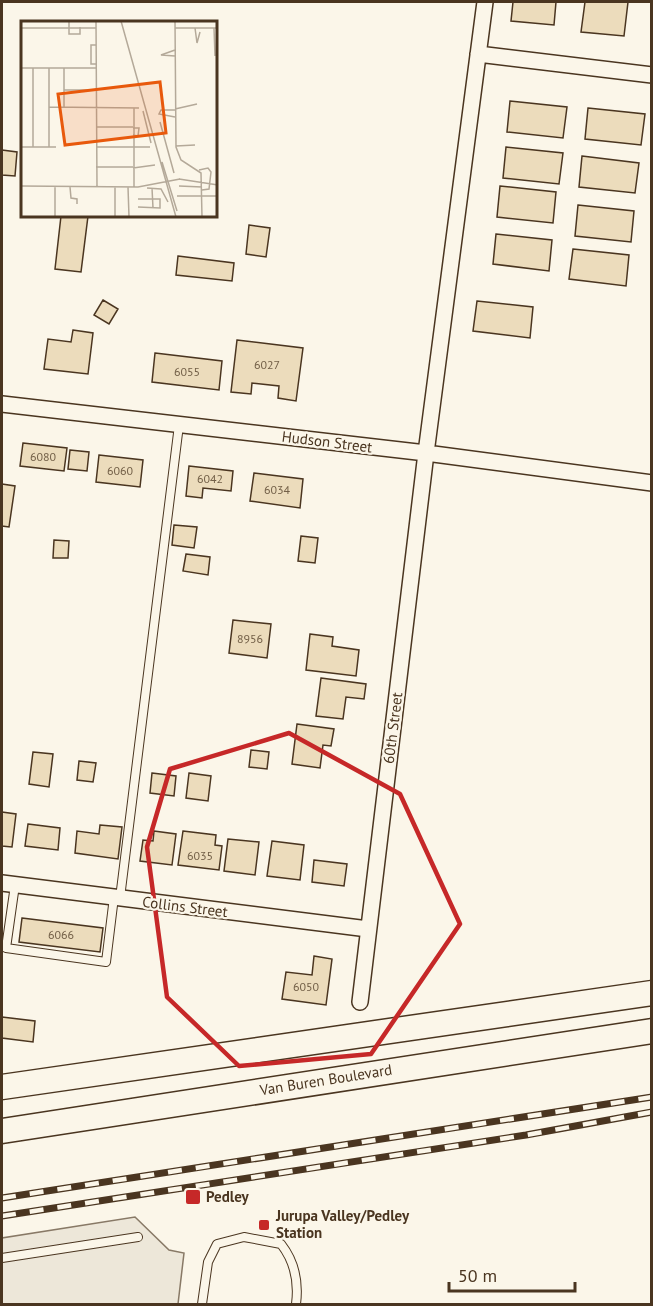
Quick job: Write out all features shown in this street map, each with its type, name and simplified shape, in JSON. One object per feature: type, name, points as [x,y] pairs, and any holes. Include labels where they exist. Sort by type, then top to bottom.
[{"type":"main road","points":[[2,1088],[651,993]]},
{"type":"main road","name":"Van Buren Boulevard","points":[[2,1132],[651,1031]]},
{"type":"street","name":"60th Street","points":[[360,1002],[426,453],[485,2]]},
{"type":"street","points":[[478,54],[651,75]]},
{"type":"street","name":"Hudson Street","points":[[2,404],[426,453],[651,483]]},
{"type":"street","name":"Collins Street","points":[[8,884],[368,929]]},
{"type":"lane","points":[[8,884],[6,948],[106,962],[117,898],[178,424]]},
{"type":"lane","points":[[2,1258],[138,1237]]},
{"type":"lane","points":[[202,1305],[208,1262],[217,1244],[244,1237],[281,1244],[296,1272],[296,1305]]},
{"type":"highlighted area","points":[[289,733],[400,794],[460,924],[371,1054],[239,1066],[167,997],[147,847],[170,769]]},
{"type":"shaded area","points":[[135,1217],[169,1250],[184,1253],[178,1304],[2,1304],[2,1238]]},
{"type":"building","points":[[513,2],[556,2],[554,25],[511,21]]},
{"type":"building","points":[[585,2],[628,2],[624,36],[581,32]]},
{"type":"building","points":[[510,101],[567,107],[563,138],[507,132]]},
{"type":"building","points":[[588,108],[645,114],[641,145],[585,139]]},
{"type":"building","points":[[506,147],[563,153],[559,184],[503,178]]},
{"type":"building","points":[[2,150],[17,152],[15,176],[2,175]]},
{"type":"building","points":[[582,156],[639,163],[635,193],[579,187]]},
{"type":"building","points":[[500,186],[556,192],[553,223],[497,217]]},
{"type":"building","points":[[578,205],[634,211],[631,242],[575,236]]},
{"type":"building","points":[[61,218],[88,218],[81,272],[55,269]]},
{"type":"building","points":[[249,225],[270,228],[266,257],[246,254]]},
{"type":"building","points":[[496,234],[552,240],[549,271],[493,264]]},
{"type":"building","points":[[573,249],[629,255],[626,286],[569,279]]},
{"type":"building","points":[[178,256],[234,263],[232,281],[176,275]]},
{"type":"building","points":[[103,300],[118,309],[109,324],[94,315]]},
{"type":"building","points":[[477,301],[533,307],[530,338],[473,331]]},
{"type":"building","points":[[73,330],[93,333],[88,374],[44,369],[48,339],[71,342]]},
{"type":"building","points":[[237,340],[303,348],[296,401],[278,398],[279,386],[252,383],[251,394],[231,392]]},
{"type":"building","points":[[155,353],[222,361],[219,390],[152,382]]},
{"type":"building","points":[[23,443],[67,448],[64,471],[20,466]]},
{"type":"building","points":[[70,450],[89,452],[87,471],[68,469]]},
{"type":"building","points":[[99,455],[143,460],[140,487],[96,482]]},
{"type":"building","points":[[189,466],[233,471],[231,491],[203,488],[202,498],[186,496]]},
{"type":"building","points":[[254,473],[303,479],[300,508],[250,501]]},
{"type":"building","points":[[2,484],[15,486],[9,527],[2,526]]},
{"type":"building","points":[[174,525],[197,527],[194,548],[172,545]]},
{"type":"building","points":[[301,536],[318,538],[315,563],[298,561]]},
{"type":"building","points":[[54,540],[69,541],[68,558],[53,558]]},
{"type":"building","points":[[186,554],[210,557],[208,575],[183,571]]},
{"type":"building","points":[[233,620],[271,624],[267,658],[229,653]]},
{"type":"building","points":[[310,634],[333,637],[332,646],[359,650],[356,676],[306,670]]},
{"type":"building","points":[[321,678],[366,684],[364,699],[346,697],[343,719],[316,716]]},
{"type":"building","points":[[297,724],[334,729],[331,746],[323,745],[320,768],[292,764]]},
{"type":"building","points":[[251,750],[269,752],[267,769],[249,767]]},
{"type":"building","points":[[33,752],[53,754],[49,787],[29,784]]},
{"type":"building","points":[[79,761],[96,763],[93,782],[77,780]]},
{"type":"building","points":[[152,773],[176,776],[174,796],[150,793]]},
{"type":"building","points":[[189,773],[211,776],[208,801],[186,798]]},
{"type":"building","points":[[2,812],[16,814],[12,847],[2,846]]},
{"type":"building","points":[[28,824],[60,828],[58,850],[25,846]]},
{"type":"building","points":[[100,825],[122,827],[118,859],[75,853],[77,831],[99,834]]},
{"type":"building","points":[[154,831],[176,834],[172,865],[140,861],[143,840],[153,841]]},
{"type":"building","points":[[183,831],[216,835],[215,845],[222,846],[219,870],[178,865]]},
{"type":"building","points":[[228,839],[259,842],[255,875],[224,871]]},
{"type":"building","points":[[272,841],[304,845],[300,880],[267,876]]},
{"type":"building","points":[[314,860],[347,864],[344,886],[312,882]]},
{"type":"building","points":[[22,918],[103,928],[100,952],[19,942]]},
{"type":"building","points":[[314,956],[332,959],[326,1005],[282,999],[286,972],[312,975]]},
{"type":"building","points":[[2,1017],[35,1021],[33,1042],[2,1038]]},
{"type":"railway","points":[[2,1198],[652,1097]]},
{"type":"railway","points":[[2,1216],[526,1135],[652,1112]]},
{"type":"place","name":"Pedley","points":[[193,1197]]},
{"type":"place","name":"Jurupa Valley/Pedley Station","points":[[264,1225]]}]
